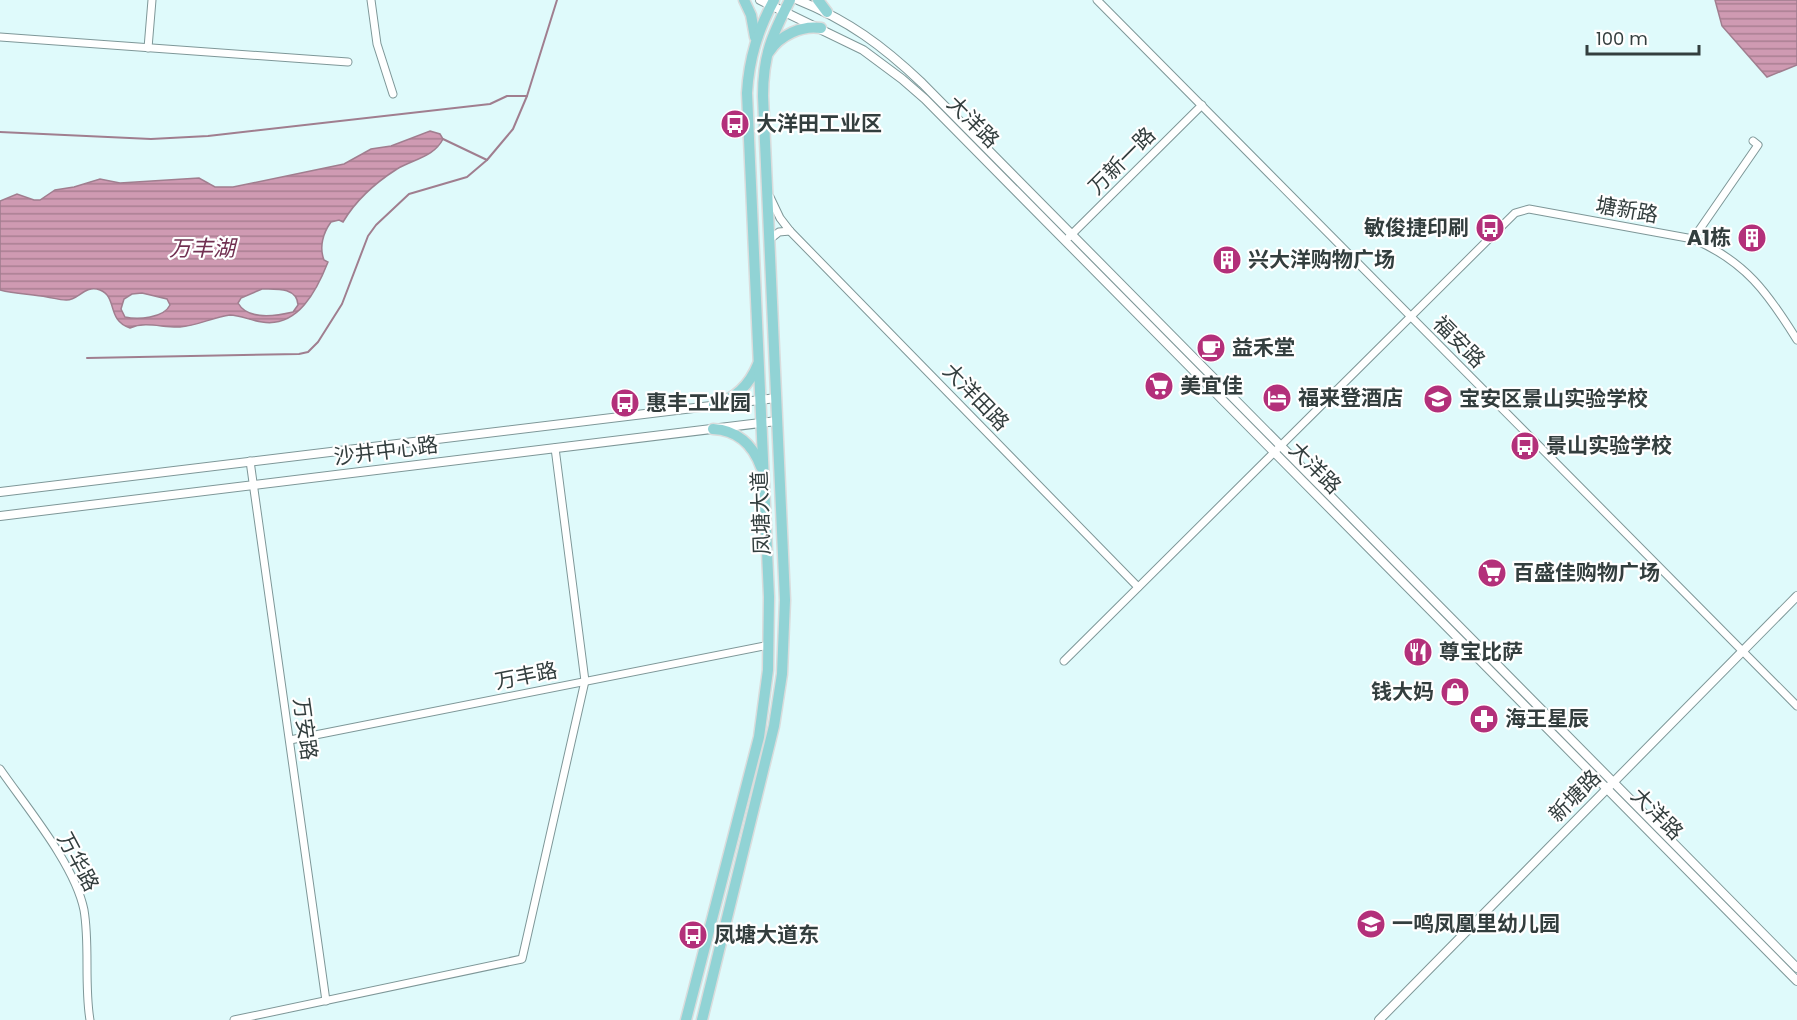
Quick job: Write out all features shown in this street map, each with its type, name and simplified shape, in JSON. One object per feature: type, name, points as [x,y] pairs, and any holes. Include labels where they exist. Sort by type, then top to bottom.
[{"type":"main road","points":[[744,0],[752,21],[755,42]]},
{"type":"main road","name":"凤塘大道","points":[[702,1020],[766,762],[780,688],[785,609],[763,108],[766,58],[770,39],[790,0]]},
{"type":"main road","points":[[818,0],[827,12]]},
{"type":"main road","name":"凤塘大道","points":[[686,1020],[759,736],[766,693],[769,645],[764,477],[747,93],[755,42],[772,3]]},
{"type":"main road","points":[[766,58],[774,45],[787,35],[807,28],[821,28]]},
{"type":"main road","points":[[714,405],[732,397],[747,384],[759,357]]},
{"type":"main road","points":[[713,429],[734,433],[747,443],[758,459],[764,477]]},
{"type":"street","points":[[148,48],[152,0]]},
{"type":"street","points":[[371,0],[377,44],[393,94]]},
{"type":"street","name":"大洋路","points":[[760,0],[772,3],[863,50],[914,89],[1068,238]]},
{"type":"street","name":"大洋路","points":[[798,0],[827,12],[863,34],[904,67],[1068,238],[1610,786],[1797,981]]},
{"type":"street","name":"福安路","points":[[1097,0],[1797,706]]},
{"type":"street","points":[[0,37],[348,62]]},
{"type":"street","name":"万新一路","points":[[1068,238],[1202,105]]},
{"type":"street","points":[[1693,239],[1758,145],[1753,141]]},
{"type":"street","name":"大洋田路","points":[[766,186],[776,211],[790,231],[1138,587]]},
{"type":"street","name":"塘新路","points":[[1410,316],[1515,213],[1529,209],[1693,239],[1731,259],[1753,278],[1771,298],[1797,340]]},
{"type":"street","points":[[769,241],[775,233],[790,231]]},
{"type":"street","points":[[1064,661],[1410,316]]},
{"type":"street","name":"沙井中心路","points":[[0,492],[776,398]]},
{"type":"street","name":"沙井中心路","points":[[0,516],[777,422]]},
{"type":"street","points":[[234,1020],[522,959],[585,681],[555,448]]},
{"type":"street","name":"万安路","points":[[250,461],[326,1001]]},
{"type":"street","name":"新塘路","points":[[1379,1020],[1797,596]]},
{"type":"street","name":"万丰路","points":[[290,740],[769,645]]},
{"type":"street","name":"万华路","points":[[0,769],[65,864],[77,888],[84,913],[86,988],[90,1020]]},
{"type":"street","name":"大洋路","points":[[1610,786],[1797,968]]},
{"type":"water","points":[[1715,0],[1797,0],[1797,65],[1767,77],[1722,26]]},
{"type":"water","name":"万丰湖","points":[[430,131],[440,134],[443,139],[429,154],[397,169],[381,180],[360,199],[343,222],[339,220],[331,222],[323,240],[322,250],[324,260],[328,262],[318,284],[304,305],[286,319],[262,322],[230,315],[186,326],[142,325],[130,328],[118,320],[109,298],[100,290],[90,289],[66,300],[0,290],[0,201],[17,194],[40,200],[55,190],[100,179],[120,183],[199,178],[215,187],[233,187],[344,164],[371,149],[391,146]],"holes":[[[262,289],[279,289],[290,292],[297,299],[298,305],[293,312],[279,315],[263,316],[248,313],[238,303],[241,298]],[[142,293],[167,299],[170,305],[157,315],[143,318],[125,317],[121,309],[124,299],[132,294]]]},
{"type":"waterway","points":[[87,358],[308,352],[318,342],[342,304],[368,236],[376,225],[409,194],[467,177],[487,160],[513,129],[527,96],[557,0]]},
{"type":"waterway","points":[[0,132],[151,139],[208,136],[490,104],[507,96],[527,96]]},
{"type":"waterway","points":[[443,139],[487,160]]},
{"type":"place","name":"大洋田工业区","points":[[735,124]]},
{"type":"place","name":"敏俊捷印刷","points":[[1490,228]]},
{"type":"place","name":"A1栋","points":[[1752,238]]},
{"type":"place","name":"兴大洋购物广场","points":[[1227,260]]},
{"type":"place","name":"益禾堂","points":[[1211,348]]},
{"type":"place","name":"美宜佳","points":[[1159,386]]},
{"type":"place","name":"福来登酒店","points":[[1277,398]]},
{"type":"place","name":"宝安区景山实验学校","points":[[1438,399]]},
{"type":"place","name":"惠丰工业园","points":[[625,403]]},
{"type":"place","name":"景山实验学校","points":[[1525,446]]},
{"type":"place","name":"百盛佳购物广场","points":[[1492,573]]},
{"type":"place","name":"尊宝比萨","points":[[1418,652]]},
{"type":"place","name":"钱大妈","points":[[1455,692]]},
{"type":"place","name":"海王星辰","points":[[1484,719]]},
{"type":"place","name":"一鸣凤凰里幼儿园","points":[[1371,924]]},
{"type":"place","name":"凤塘大道东","points":[[693,935]]}]
